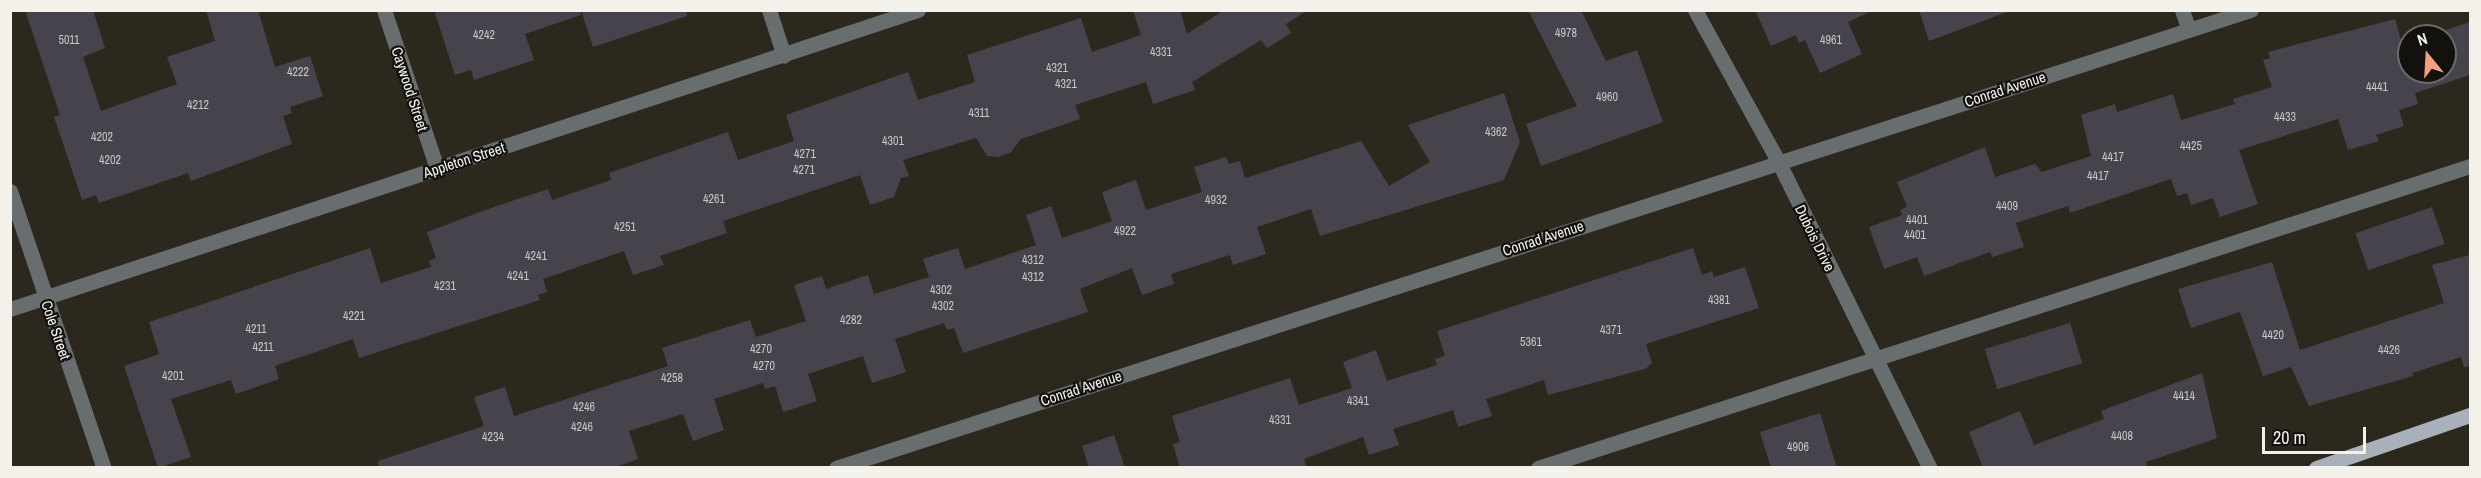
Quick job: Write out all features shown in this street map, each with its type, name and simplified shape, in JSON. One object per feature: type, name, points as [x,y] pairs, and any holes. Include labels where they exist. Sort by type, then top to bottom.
[{"type":"main road","points":[[2316,468],[2470,415]]},
{"type":"street","name":"Caywood Street","points":[[384,10],[437,168]]},
{"type":"street","points":[[769,10],[784,56]]},
{"type":"street","name":"Appleton Street","points":[[10,309],[918,10]]},
{"type":"street","name":"Dubois Drive","points":[[1695,10],[1778,161],[1874,360],[1930,468]]},
{"type":"street","points":[[2182,10],[2189,30]]},
{"type":"street","name":"Conrad Avenue","points":[[836,468],[1778,161],[2251,10]]},
{"type":"street","points":[[1538,468],[2470,166]]},
{"type":"street","name":"Cole Street","points":[[10,191],[104,468]]},
{"type":"building","points":[[25,10],[93,10],[105,48],[83,57],[101,111],[177,84],[167,57],[215,41],[206,10],[258,10],[275,67],[310,56],[323,96],[290,107],[292,113],[283,116],[292,144],[191,181],[188,173],[99,203],[96,195],[82,200],[54,117],[60,115]]},
{"type":"building","points":[[434,10],[580,10],[581,15],[525,34],[534,60],[474,80],[471,70],[455,75]]},
{"type":"building","points":[[581,10],[686,10],[687,16],[593,47]]},
{"type":"building","points":[[1133,10],[1180,10],[1187,34],[1224,10],[1308,10],[1286,24],[1291,33],[1267,48],[1261,40],[1192,82],[1195,90],[1153,104],[1146,82],[1075,105],[1080,119],[1021,139],[1011,152],[999,157],[987,156],[976,138],[903,160],[909,176],[901,178],[894,197],[870,205],[860,175],[723,221],[727,233],[660,256],[664,265],[633,275],[624,251],[543,279],[547,292],[538,295],[540,300],[359,358],[353,339],[275,366],[279,379],[236,394],[231,380],[171,399],[191,457],[158,468],[124,366],[159,354],[149,322],[370,248],[381,283],[431,267],[429,261],[436,258],[427,232],[488,209],[548,189],[552,200],[611,180],[609,173],[728,132],[738,160],[794,141],[786,115],[908,72],[918,100],[975,82],[967,55],[1081,18],[1092,52],[1141,35]]},
{"type":"building","points":[[1528,10],[1581,10],[1606,61],[1637,50],[1663,122],[1541,166],[1526,124],[1577,106]]},
{"type":"building","points":[[1755,10],[1874,10],[1848,22],[1862,54],[1820,73],[1805,40],[1799,43],[1796,35],[1771,46]]},
{"type":"building","points":[[1919,10],[2010,10],[2010,11],[1929,41]]},
{"type":"building","points":[[2395,19],[2397,84],[2442,84],[2415,93],[2418,104],[2399,110],[2404,126],[2376,135],[2379,141],[2348,150],[2338,119],[2239,150],[2258,204],[2220,217],[2213,198],[2191,205],[2187,193],[2177,196],[2171,179],[2070,213],[2068,206],[2016,223],[2024,247],[1992,257],[1990,252],[1924,276],[1917,257],[1884,269],[1869,227],[1902,215],[1900,210],[1907,207],[1897,182],[1985,147],[1995,177],[2035,164],[2042,172],[2091,156],[2081,115],[2115,104],[2117,112],[2173,94],[2181,120],[2235,104],[2233,99],[2272,87],[2263,60],[2270,58],[2268,52]]},
{"type":"building","points":[[2470,22],[2470,75],[2457,79],[2457,26]]},
{"type":"building","points":[[1504,93],[1520,142],[1504,180],[1320,236],[1311,209],[1257,227],[1266,254],[1233,265],[1230,255],[1171,274],[1174,284],[1142,295],[1132,268],[1080,289],[1088,312],[963,353],[954,328],[947,330],[944,323],[895,339],[906,372],[872,383],[863,356],[808,374],[817,401],[783,412],[775,386],[765,389],[763,383],[714,399],[724,430],[693,441],[683,414],[629,431],[638,459],[613,468],[378,468],[378,461],[484,426],[474,397],[505,387],[514,416],[668,366],[662,348],[750,320],[756,337],[806,321],[794,285],[822,276],[826,289],[868,275],[874,294],[929,277],[923,259],[958,248],[965,269],[1036,245],[1026,215],[1051,206],[1062,238],[1112,221],[1102,192],[1136,180],[1146,210],[1202,192],[1194,167],[1226,157],[1229,164],[1240,161],[1245,178],[1361,141],[1389,186],[1430,162],[1408,125]]},
{"type":"building","points":[[2432,207],[2445,244],[2368,270],[2355,233]]},
{"type":"building","points":[[1693,248],[1702,275],[1712,271],[1714,277],[1745,267],[1759,308],[1646,344],[1652,363],[1645,369],[1548,395],[1544,380],[1486,399],[1492,416],[1458,427],[1453,410],[1393,429],[1399,445],[1369,455],[1363,437],[1304,459],[1307,468],[1180,468],[1173,444],[1180,442],[1172,416],[1290,378],[1299,405],[1352,388],[1343,362],[1376,350],[1387,381],[1437,365],[1435,359],[1445,356],[1437,331]]},
{"type":"building","points":[[2470,255],[2470,366],[2464,367],[2461,357],[2412,373],[2413,376],[2309,406],[2291,367],[2263,376],[2240,312],[2191,328],[2178,289],[2272,262],[2300,350],[2444,303],[2432,265]]},
{"type":"building","points":[[2070,323],[2082,363],[1997,389],[1985,349]]},
{"type":"building","points":[[2202,373],[2217,438],[2146,462],[2148,468],[1983,468],[1969,432],[2020,411],[2034,445],[2104,419],[2101,411]]},
{"type":"building","points":[[1820,413],[1837,468],[1771,468],[1760,432]]},
{"type":"building","points":[[1114,435],[1125,468],[1089,468],[1082,446]]}]
